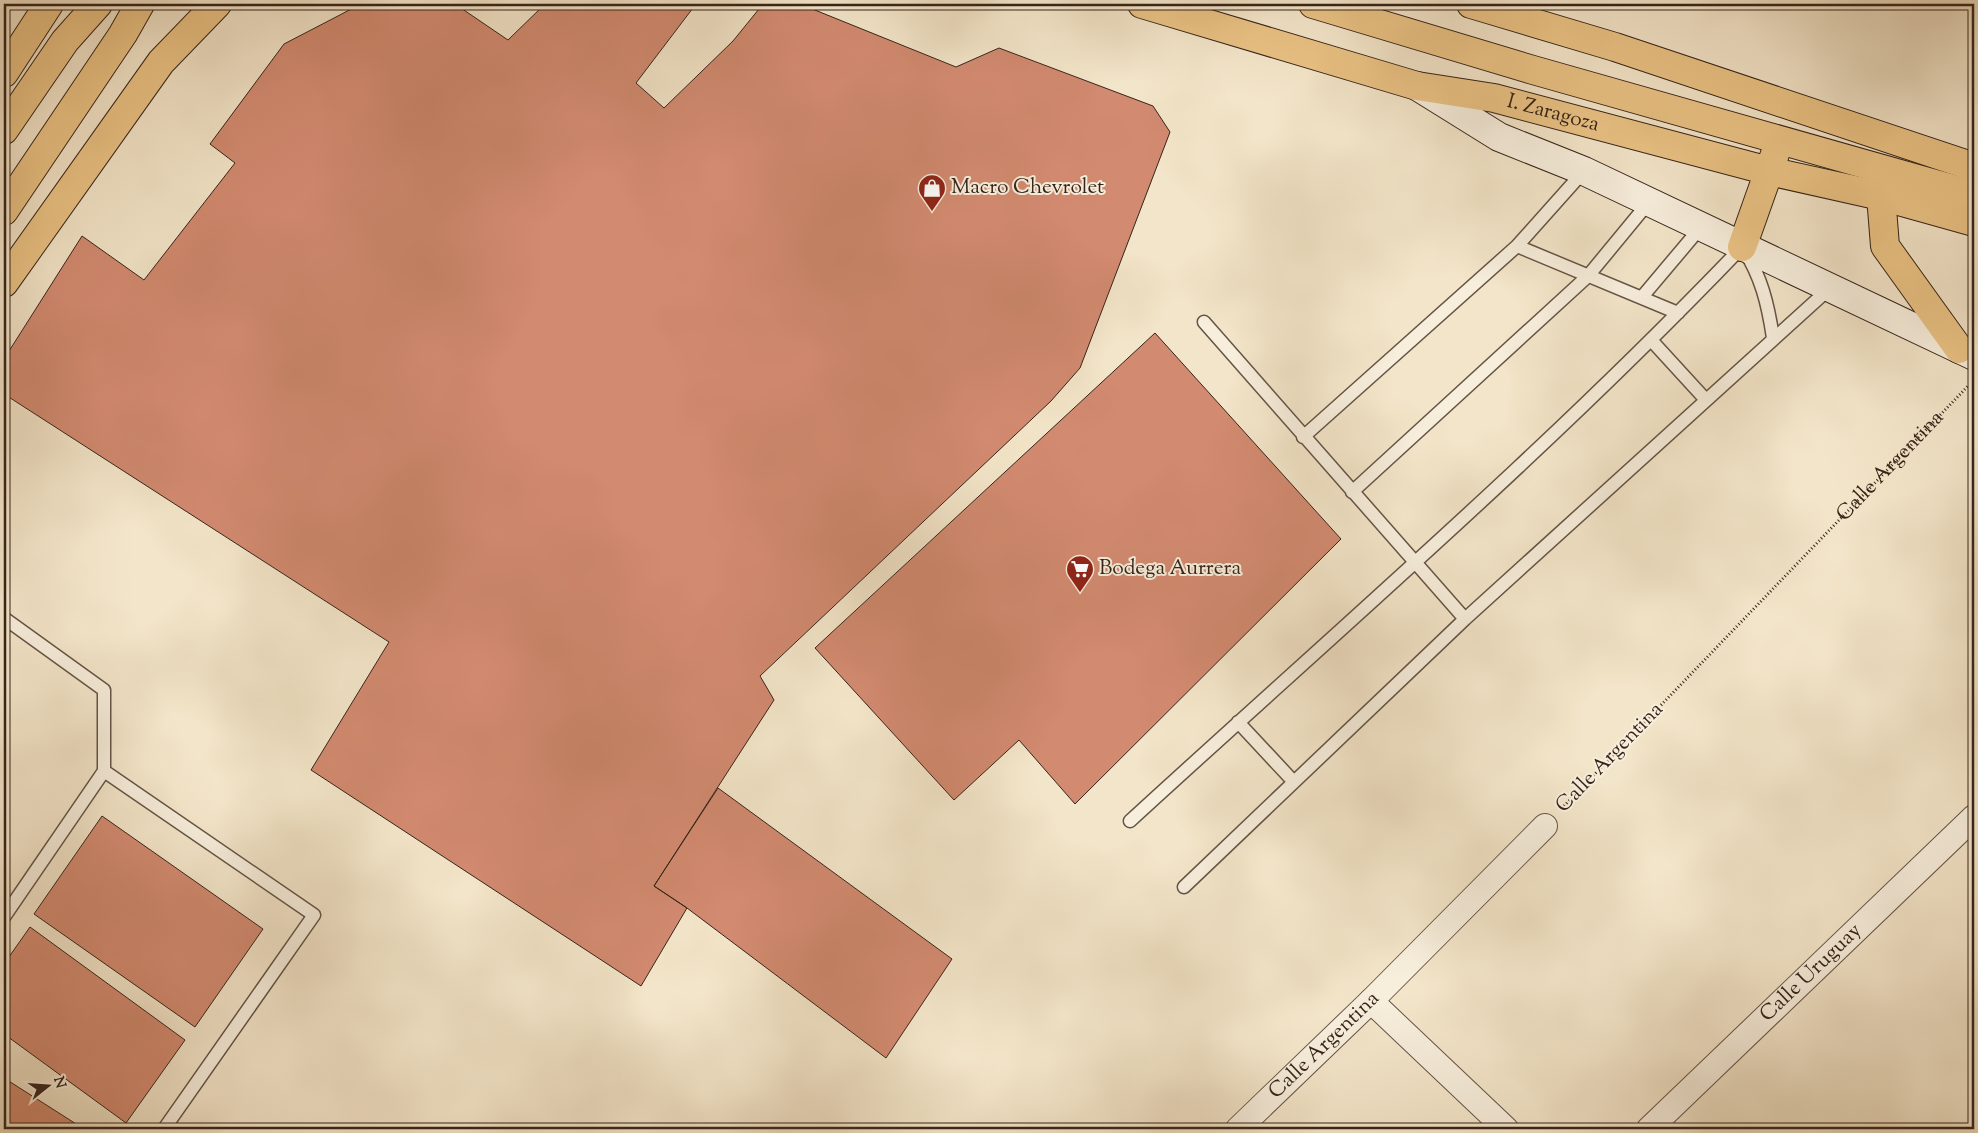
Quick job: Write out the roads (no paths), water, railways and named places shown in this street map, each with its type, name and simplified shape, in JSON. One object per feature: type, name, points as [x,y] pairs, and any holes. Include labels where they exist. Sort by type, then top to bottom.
[{"type":"main road","points":[[4,73],[50,4]]},
{"type":"main road","points":[[7,125],[65,41],[98,4]]},
{"type":"main road","points":[[4,211],[107,57],[140,4]]},
{"type":"main road","points":[[4,283],[161,62],[217,4]]},
{"type":"main road","name":"I. Zaragoza","points":[[1142,4],[1417,86],[1494,98],[1769,171],[1881,196],[1972,212]]},
{"type":"main road","points":[[1313,4],[1533,70],[1781,139],[1972,212]]},
{"type":"main road","points":[[1471,4],[1615,47],[1974,167]]},
{"type":"main road","points":[[1742,246],[1781,139]]},
{"type":"main road","points":[[1881,196],[1885,246],[1967,353]]},
{"type":"street","points":[[1417,86],[1499,137],[1584,171],[1967,353]]},
{"type":"street","name":"Calle Uruguay","points":[[1649,1129],[1974,817]]},
{"type":"street","name":"Calle Argentina","points":[[1238,1129],[1371,1001],[1545,826]]},
{"type":"street","points":[[1371,1001],[1506,1129]]},
{"type":"lane","points":[[1303,437],[1517,246],[1584,171]]},
{"type":"lane","points":[[1352,492],[1588,276],[1648,202]]},
{"type":"lane","points":[[1642,297],[1701,227]]},
{"type":"lane","points":[[1517,246],[1678,313]]},
{"type":"lane","points":[[1130,821],[1414,563],[1652,341],[1742,246],[1758,275],[1769,307],[1773,338]]},
{"type":"lane","points":[[1184,887],[1465,619],[1830,288]]},
{"type":"lane","points":[[1204,322],[1303,437],[1465,619]]},
{"type":"lane","points":[[1652,341],[1706,400]]},
{"type":"lane","points":[[4,618],[104,690],[104,771],[4,917]]},
{"type":"lane","points":[[1238,722],[1294,781]]},
{"type":"lane","points":[[104,771],[314,915],[164,1129]]},
{"type":"place","name":"Macro Chevrolet","points":[[932,212]]},
{"type":"place","name":"Bodega Aurrera","points":[[1080,593]]}]
